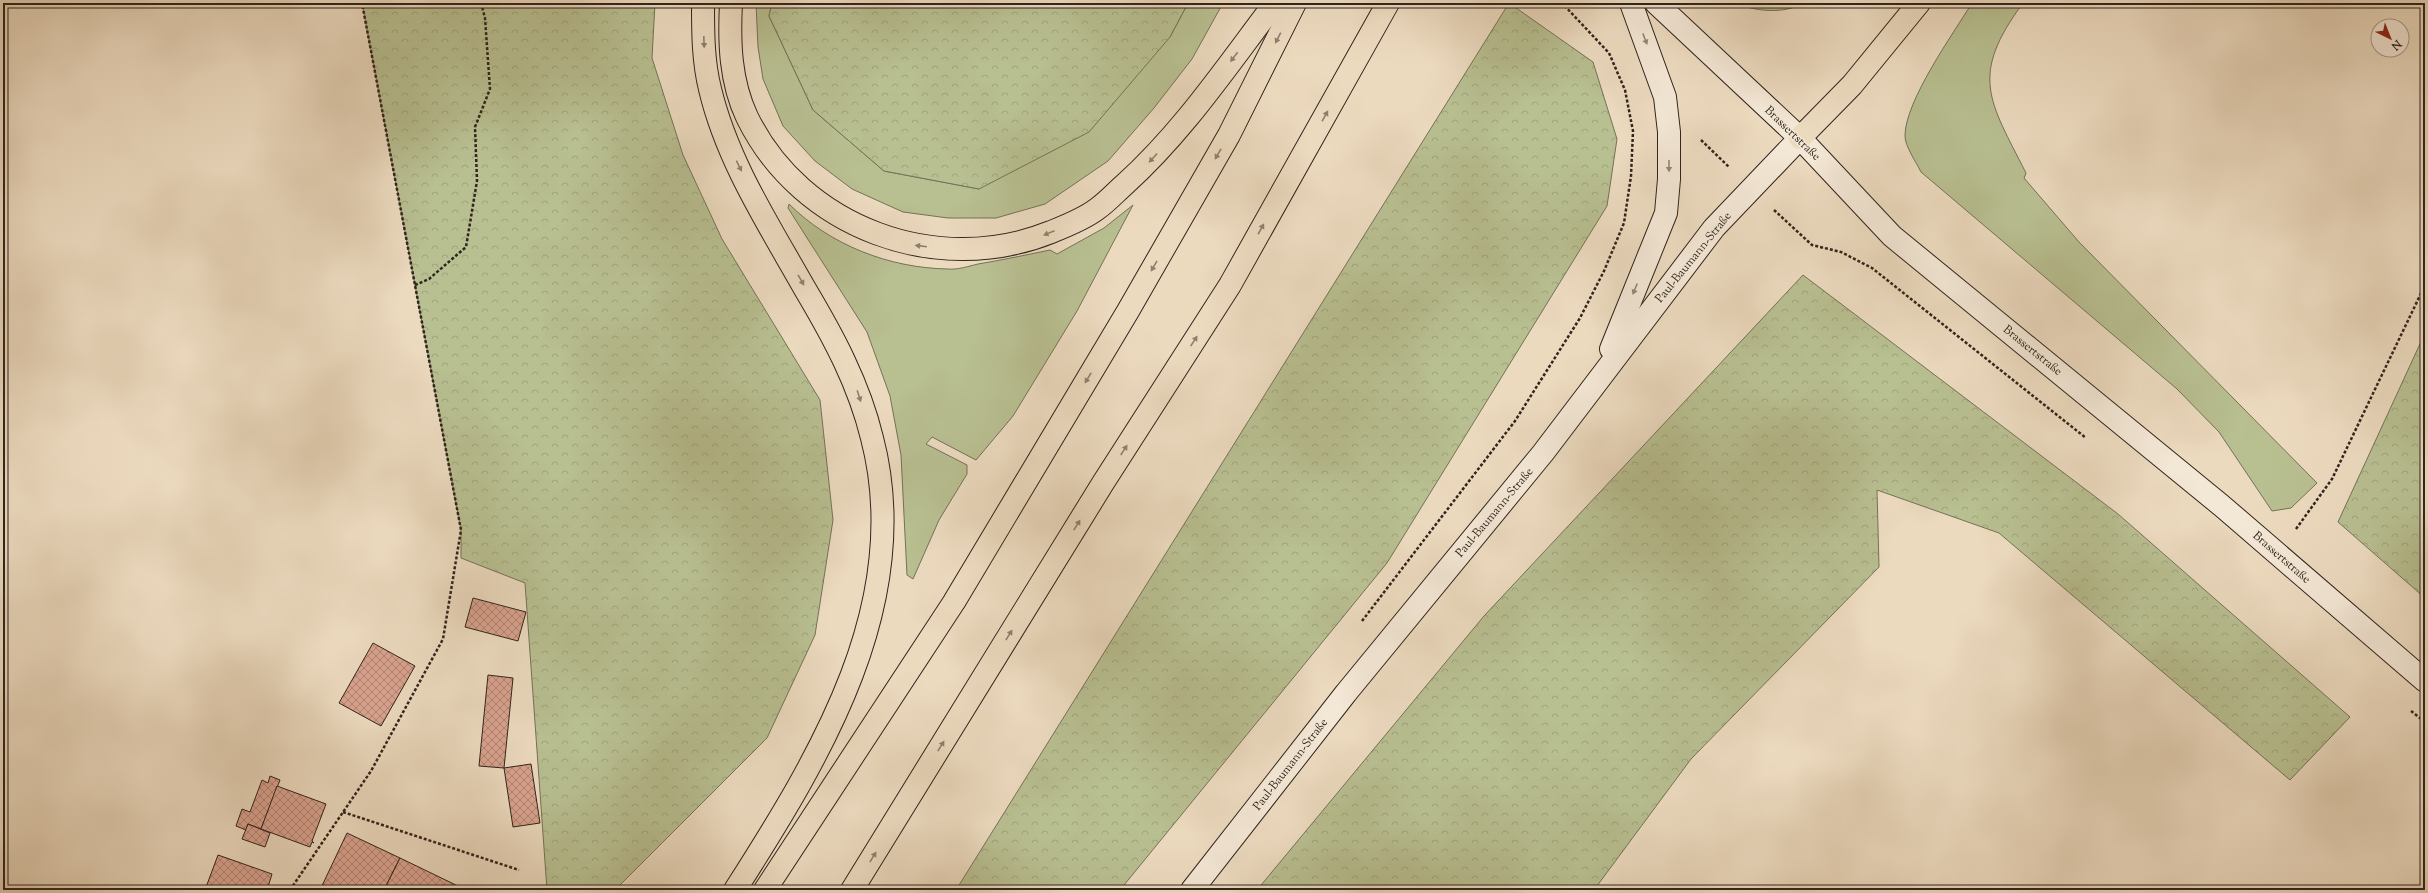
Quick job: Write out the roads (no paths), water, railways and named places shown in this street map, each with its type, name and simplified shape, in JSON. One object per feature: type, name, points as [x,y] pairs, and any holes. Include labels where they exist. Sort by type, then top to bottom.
[{"type":"highway","points":[[703,3],[704,47],[710,88],[725,138],[759,207],[834,337],[856,386],[873,438],[883,520],[874,604],[852,676],[818,750],[735,890]]},
{"type":"highway","points":[[731,3],[729,42],[738,94],[747,116],[777,163],[799,186],[850,222],[875,233],[914,245],[964,251],[997,247],[1034,239],[1066,226],[1097,209],[1143,168],[1183,125],[1275,3]]},
{"type":"highway","points":[[765,890],[954,602],[1128,311],[1229,135],[1295,3]]},
{"type":"highway","points":[[852,890],[1103,483],[1230,285],[1388,3]]},
{"type":"highway","points":[[1800,138],[1852,85],[1919,3]]},
{"type":"main road","points":[[1599,378],[1666,213],[1669,180],[1669,132],[1665,97],[1631,3]]},
{"type":"main road","name":"Brassertstraße","points":[[1656,3],[1800,138],[1892,236],[2222,506],[2425,681]]},
{"type":"main road","name":"Paul-Baumann-Straße","points":[[1192,890],[1346,693],[1543,453],[1685,263],[1750,188],[1800,138]]}]
